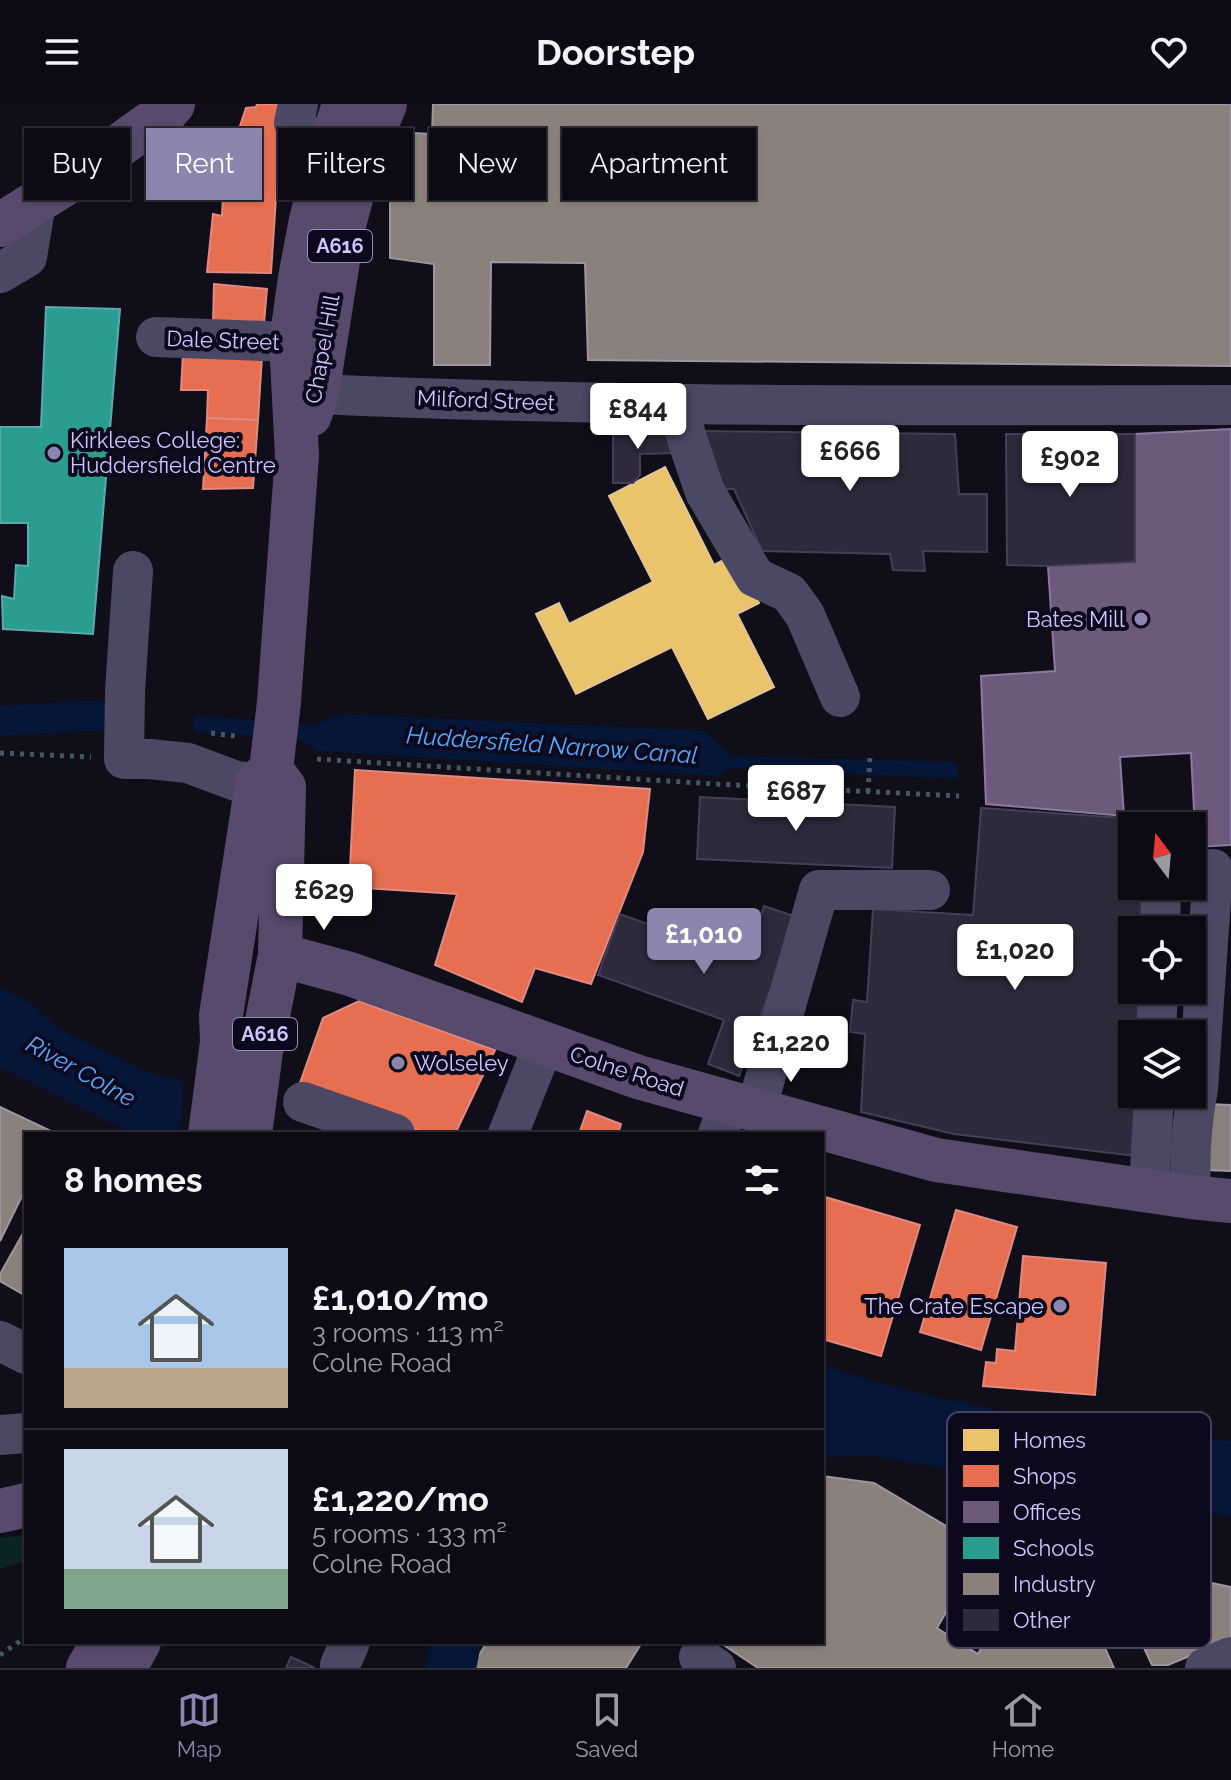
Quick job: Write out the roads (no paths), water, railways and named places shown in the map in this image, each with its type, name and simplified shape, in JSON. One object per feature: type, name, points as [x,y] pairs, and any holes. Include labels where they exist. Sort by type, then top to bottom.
[{"type":"main road","points":[[18,214],[73,179],[173,104]]},
{"type":"main road","name":"Chapel Hill","points":[[336,128],[344,104]]},
{"type":"main road","name":"Chapel Hill","points":[[297,455],[317,394],[343,229],[358,172],[385,104]]},
{"type":"main road","name":"Chapel Hill","points":[[232,1119],[221,1015],[279,702],[297,455],[291,342],[316,200]]},
{"type":"main road","name":"Chapel Hill","points":[[232,1119],[261,1051],[280,955],[284,787],[267,774]]},
{"type":"main road","points":[[222,1042],[239,990],[280,955]]},
{"type":"main road","name":"Colne Road","points":[[280,955],[350,974],[638,1077],[734,1116],[807,1132]]},
{"type":"main road","name":"Colne Road","points":[[824,1136],[936,1160],[1190,1196]]},
{"type":"main road","points":[[0,1511],[24,1505]]},
{"type":"main road","points":[[88,1668],[102,1644]]},
{"type":"main road","points":[[125,1668],[138,1644]]},
{"type":"street","points":[[298,104],[294,123],[298,128]]},
{"type":"street","points":[[0,273],[27,257],[18,214]]},
{"type":"street","name":"Dale Street","points":[[156,337],[291,342]]},
{"type":"street","name":"Milford Street","points":[[317,394],[678,405],[1231,405]]},
{"type":"street","points":[[678,405],[705,492],[755,577],[789,593],[805,615],[840,697]]},
{"type":"street","points":[[133,571],[124,759],[188,763],[236,781],[267,774]]},
{"type":"street","points":[[1190,1196],[1193,1117],[1198,1089],[1213,869]]},
{"type":"street","points":[[734,1116],[819,890],[930,890]]},
{"type":"street","points":[[509,1132],[544,1044]]},
{"type":"street","points":[[303,1102],[389,1132]]},
{"type":"street","points":[[1159,1108],[1190,1196]]},
{"type":"street","points":[[0,1341],[24,1353]]},
{"type":"street","points":[[0,1435],[24,1433]]},
{"type":"street","points":[[1205,1668],[1231,1657]]},
{"type":"water","points":[[95,708],[94,729],[0,733],[0,713]]},
{"type":"water","points":[[343,714],[705,731],[732,756],[957,762],[957,779],[731,768],[718,776],[319,751],[301,739],[194,732],[194,715],[313,725]]},
{"type":"water","name":"River Colne","points":[[0,988],[31,1003],[57,1028],[149,1073],[178,1079],[272,1132],[130,1132],[0,1067]]},
{"type":"water","points":[[824,1366],[888,1386],[1005,1412],[947,1412],[947,1468],[875,1456],[824,1457]]},
{"type":"water","points":[[1211,1439],[1231,1441],[1231,1517],[1211,1514]]},
{"type":"waterway","name":"Huddersfield Narrow Canal","points":[[0,721],[103,716]]},
{"type":"waterway","points":[[451,1668],[456,1644]]},
{"type":"place","name":"Kirklees College: Huddersfield Centre","points":[[54,453]]},
{"type":"place","name":"Bates Mill","points":[[1141,619]]},
{"type":"place","name":"Wolseley","points":[[398,1063]]},
{"type":"place","name":"The Crate Escape","points":[[1060,1306]]}]
